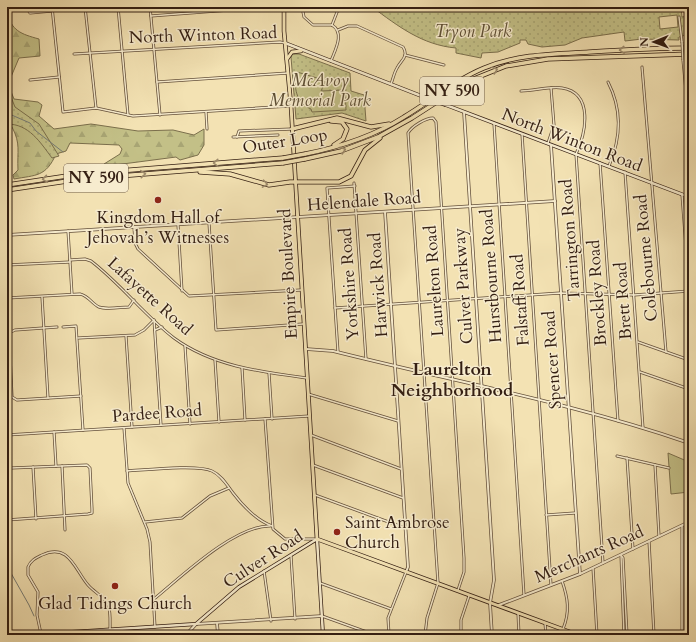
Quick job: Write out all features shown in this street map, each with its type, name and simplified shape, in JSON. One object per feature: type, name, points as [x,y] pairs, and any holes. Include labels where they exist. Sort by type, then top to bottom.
[{"type":"highway","name":"Outer Loop","points":[[7,185],[84,174],[283,158],[305,154],[361,138],[406,116],[468,76],[486,67],[512,59],[546,54],[647,48],[689,48]]},
{"type":"highway","name":"Outer Loop","points":[[7,190],[77,180],[283,163],[306,159],[334,153],[363,143],[405,122],[467,82],[492,71],[514,64],[544,60],[645,54],[689,54]]},
{"type":"highway","points":[[292,129],[342,118],[374,128],[406,116]]},
{"type":"highway","points":[[305,154],[336,144],[345,136],[346,128],[342,122],[320,122]]},
{"type":"highway","points":[[185,171],[230,174],[267,185],[296,182],[335,182],[347,179],[354,172],[364,152],[370,145],[405,122]]},
{"type":"main road","name":"Empire Boulevard","points":[[284,7],[285,43],[296,182],[310,435],[318,539]]},
{"type":"main road","name":"North Winton Road","points":[[285,43],[301,51],[626,172],[689,197]]},
{"type":"main road","points":[[287,61],[292,52],[301,51]]},
{"type":"main road","points":[[318,539],[323,635]]},
{"type":"main road","name":"Culver Road","points":[[196,624],[239,586],[318,539],[578,635]]},
{"type":"main road","points":[[26,635],[196,624]]},
{"type":"street","points":[[26,7],[30,13],[52,11]]},
{"type":"street","points":[[52,7],[63,112],[96,108],[133,116],[291,106]]},
{"type":"street","points":[[85,7],[96,108]]},
{"type":"street","points":[[118,7],[128,115]]},
{"type":"street","points":[[150,7],[160,114]]},
{"type":"street","points":[[151,16],[268,7]]},
{"type":"street","points":[[332,25],[339,7]]},
{"type":"street","points":[[302,8],[304,17],[313,25],[332,25],[338,30]]},
{"type":"street","points":[[679,17],[689,122]]},
{"type":"street","points":[[338,30],[348,26],[360,27],[400,45],[404,49],[405,55],[396,69],[390,84]]},
{"type":"street","points":[[330,61],[338,39],[338,30]]},
{"type":"street","name":"North Winton Road","points":[[74,54],[154,48],[285,43]]},
{"type":"street","points":[[405,55],[444,65]]},
{"type":"street","name":"Colebourne Road","points":[[642,67],[653,183],[666,352]]},
{"type":"street","points":[[157,82],[288,73]]},
{"type":"street","points":[[30,80],[59,77]]},
{"type":"street","points":[[608,82],[616,100],[619,125],[617,142],[609,166]]},
{"type":"street","points":[[549,144],[554,125],[552,88]]},
{"type":"street","name":"Tarrington Road","points":[[521,91],[563,88],[578,96],[585,115],[584,128],[576,154],[603,563]]},
{"type":"street","points":[[206,112],[207,129]]},
{"type":"street","name":"Culver Parkway","points":[[464,112],[494,580],[490,603],[492,635]]},
{"type":"street","name":"Laurelton Road","points":[[412,210],[408,133],[410,129],[429,118],[433,118],[436,122],[464,570],[458,591]]},
{"type":"street","name":"Hurstbourne Road","points":[[494,123],[524,595]]},
{"type":"street","points":[[237,137],[237,133],[239,131],[277,131],[292,129]]},
{"type":"street","points":[[233,137],[278,135],[277,131]]},
{"type":"street","name":"Falstaff Road","points":[[522,133],[551,585]]},
{"type":"street","name":"Spencer Road","points":[[549,144],[555,201],[580,574]]},
{"type":"street","name":"Brockley Road","points":[[600,163],[618,421]]},
{"type":"street","name":"Brett Road","points":[[626,172],[643,428]]},
{"type":"street","name":"Yorkshire Road","points":[[354,183],[366,359]]},
{"type":"street","points":[[338,352],[326,188],[354,186]]},
{"type":"street","points":[[682,194],[689,286]]},
{"type":"street","name":"Helendale Road","points":[[7,235],[555,201]]},
{"type":"street","points":[[412,210],[438,583],[427,618],[425,635]]},
{"type":"street","name":"Harwick Road","points":[[385,212],[406,528],[408,567],[406,572]]},
{"type":"street","points":[[209,223],[216,330],[304,324]]},
{"type":"street","points":[[178,224],[182,291]]},
{"type":"street","points":[[134,227],[135,240],[138,248],[182,291],[191,297],[301,290]]},
{"type":"street","points":[[68,231],[72,294]]},
{"type":"street","name":"Lafayette Road","points":[[7,265],[85,259],[91,261],[154,320],[185,345],[215,359],[242,367],[269,373],[307,378]]},
{"type":"street","points":[[335,308],[560,293],[634,295],[689,291]]},
{"type":"street","points":[[7,298],[72,294],[85,295],[102,308],[129,307],[134,300]]},
{"type":"street","points":[[42,296],[48,398]]},
{"type":"street","points":[[154,320],[161,425]]},
{"type":"street","points":[[77,338],[126,336],[140,333],[154,320]]},
{"type":"street","points":[[63,327],[76,326],[83,430]]},
{"type":"street","points":[[57,327],[11,331],[8,334],[13,398],[17,400],[81,396]]},
{"type":"street","points":[[155,330],[162,327]]},
{"type":"street","points":[[126,336],[132,427]]},
{"type":"street","points":[[638,342],[689,360]]},
{"type":"street","points":[[185,345],[190,424]]},
{"type":"street","points":[[305,349],[323,349],[338,352],[511,393],[653,430],[689,443]]},
{"type":"street","points":[[215,359],[219,422]]},
{"type":"street","points":[[242,367],[245,420]]},
{"type":"street","points":[[640,372],[689,389]]},
{"type":"street","points":[[269,373],[272,419]]},
{"type":"street","points":[[308,394],[398,421]]},
{"type":"street","name":"Pardee Road","points":[[7,435],[309,416]]},
{"type":"street","points":[[265,419],[272,526],[277,534],[285,539],[318,539]]},
{"type":"street","points":[[124,428],[126,471],[130,492],[144,522],[150,542],[155,627]]},
{"type":"street","points":[[54,432],[56,466]]},
{"type":"street","points":[[310,435],[402,469]]},
{"type":"street","points":[[617,456],[669,468]]},
{"type":"street","points":[[627,458],[633,548]]},
{"type":"street","points":[[7,471],[11,468],[85,464],[90,468],[92,513],[36,519],[8,520],[7,494]]},
{"type":"street","points":[[312,464],[403,498]]},
{"type":"street","points":[[655,464],[659,536]]},
{"type":"street","points":[[62,466],[65,530]]},
{"type":"street","points":[[33,467],[36,519]]},
{"type":"street","points":[[126,471],[205,469],[218,475],[248,510],[265,523],[272,526]]},
{"type":"street","points":[[144,522],[182,518],[210,496],[229,488]]},
{"type":"street","points":[[314,494],[406,528]]},
{"type":"street","points":[[546,515],[575,513]]},
{"type":"street","name":"Merchants Road","points":[[499,605],[580,574],[689,522]]},
{"type":"street","points":[[154,599],[230,540],[258,527],[272,526]]},
{"type":"street","points":[[682,526],[682,635]]},
{"type":"street","points":[[649,541],[654,635]]},
{"type":"street","points":[[41,634],[37,614],[38,596],[28,575],[28,567],[35,559],[54,552],[64,554],[71,559],[85,581],[105,601],[109,609],[110,630]]},
{"type":"street","points":[[621,555],[624,635]]},
{"type":"street","points":[[621,555],[623,558],[627,635]]},
{"type":"street","points":[[291,556],[295,619]]},
{"type":"street","points":[[593,568],[597,635]]},
{"type":"street","points":[[264,571],[271,621]]},
{"type":"street","points":[[389,635],[388,619],[406,572]]},
{"type":"street","points":[[562,581],[567,595],[569,615],[563,629]]},
{"type":"street","points":[[320,582],[391,609]]},
{"type":"street","points":[[460,635],[460,622],[469,595]]},
{"type":"street","points":[[518,612],[519,635]]},
{"type":"street","points":[[186,635],[196,624],[271,621],[322,616],[375,635]]},
{"type":"street","points":[[218,623],[218,635]]},
{"type":"street","points":[[545,623],[546,635]]},
{"type":"green space","name":"Tryon Park","points":[[372,7],[681,7],[682,17],[689,16],[689,34],[679,37],[679,40],[642,39],[625,41],[624,32],[582,38],[565,45],[542,47],[528,44],[526,40],[520,40],[520,43],[498,52],[482,53],[481,58],[456,53],[456,48],[421,39],[401,28]],"holes":[[[677,15],[678,27],[660,29],[659,17]]]},
{"type":"green space","points":[[7,11],[11,23],[18,31],[39,39],[40,56],[19,58],[8,84],[14,99],[38,102],[42,105],[39,116],[54,129],[91,124],[138,131],[173,130],[194,135],[204,129],[204,145],[198,155],[180,160],[176,157],[115,165],[104,164],[120,154],[122,149],[119,145],[70,143],[66,151],[56,154],[48,167],[40,174],[14,179],[13,175],[18,170],[18,148],[15,133],[12,127],[7,124]]},
{"type":"green space","points":[[7,23],[11,51],[7,80]]},
{"type":"green space","name":"McAvoy Memorial Park","points":[[292,54],[299,54],[350,73],[351,91],[364,95],[366,121],[342,113],[296,119]]},
{"type":"green space","points":[[297,72],[325,82],[321,91],[345,90],[346,110],[312,112],[311,109],[302,103],[297,94],[295,83]]},
{"type":"green space","points":[[7,87],[15,107],[39,124],[59,156],[52,158],[38,140],[28,131],[22,127],[7,124]]},
{"type":"green space","points":[[668,453],[689,462],[689,492],[671,494]]},
{"type":"waterway","points":[[7,113],[30,123],[36,131],[63,152]]},
{"type":"waterway","points":[[7,566],[34,616]]},
{"type":"place","name":"Kingdom Hall of Jehovah’s Witnesses","points":[[158,200]]},
{"type":"place","name":"Saint Ambrose Church","points":[[337,532]]},
{"type":"place","name":"Glad Tidings Church","points":[[115,586]]},
{"type":"district","name":"Laurelton Neighborhood","points":[[452,379]]}]
